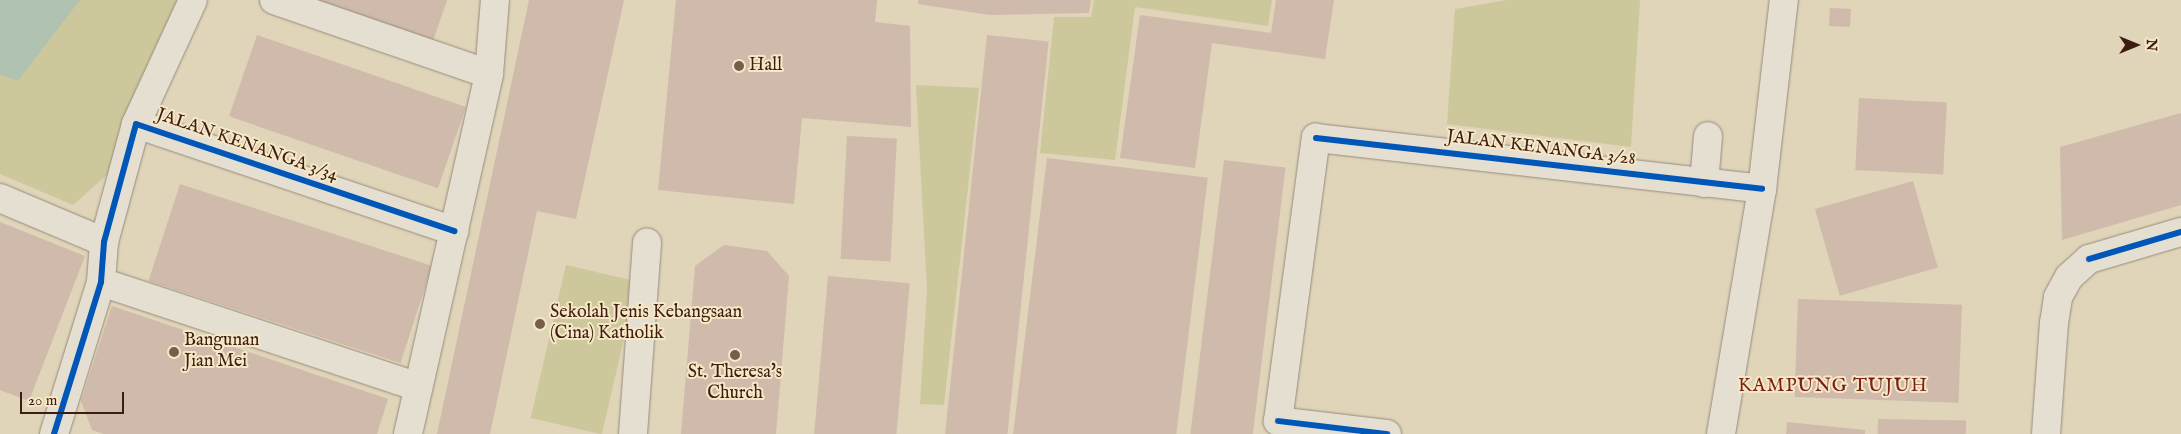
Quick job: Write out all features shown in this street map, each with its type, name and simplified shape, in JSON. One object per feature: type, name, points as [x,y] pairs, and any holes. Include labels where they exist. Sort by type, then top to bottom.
[{"type":"street","points":[[136,124],[193,0]]},
{"type":"street","points":[[274,0],[489,74]]},
{"type":"street","points":[[408,434],[489,74],[495,0]]},
{"type":"street","points":[[1721,434],[1762,189],[1784,0]]},
{"type":"street","name":"JALAN KENANGA 3/34","points":[[54,434],[101,282],[104,242],[136,124],[454,231]]},
{"type":"street","points":[[1704,183],[1708,136]]},
{"type":"street","name":"JALAN KENANGA 3/28","points":[[1387,434],[1278,421],[1316,138],[1762,189]]},
{"type":"street","points":[[0,198],[104,242]]},
{"type":"street","points":[[2046,434],[2058,297],[2069,277],[2089,259],[2181,232]]},
{"type":"street","points":[[633,434],[647,243]]},
{"type":"street","points":[[101,282],[418,387]]},
{"type":"shaded area","points":[[0,0],[187,0],[109,173],[73,205],[0,174]]},
{"type":"shaded area","points":[[0,0],[80,0],[18,81],[0,74]]},
{"type":"shaded area","points":[[1094,0],[1272,0],[1268,26],[1135,7],[1115,160],[1040,153],[1054,17],[1091,17]]},
{"type":"shaded area","points":[[1507,0],[1640,0],[1631,147],[1447,124],[1455,9]]},
{"type":"shaded area","points":[[916,85],[979,88],[944,405],[920,404],[927,289]]},
{"type":"shaded area","points":[[566,265],[637,281],[602,434],[531,418]]},
{"type":"building","points":[[316,0],[447,0],[433,41]]},
{"type":"building","points":[[529,0],[624,0],[576,219],[537,211],[490,434],[437,434]]},
{"type":"building","name":"Hall","points":[[676,0],[877,0],[875,22],[910,26],[911,127],[802,118],[794,204],[658,190]]},
{"type":"building","points":[[918,0],[1091,0],[1089,13],[990,15],[918,4]]},
{"type":"building","points":[[1276,0],[1334,0],[1325,59],[1212,43],[1195,168],[1120,158],[1140,15],[1271,33]]},
{"type":"building","points":[[1830,8],[1851,9],[1850,27],[1829,26]]},
{"type":"building","points":[[257,35],[466,107],[438,188],[229,116]]},
{"type":"building","points":[[987,35],[1049,41],[1007,434],[945,434]]},
{"type":"building","points":[[1859,98],[1947,103],[1943,175],[1855,170]]},
{"type":"building","points":[[2181,113],[2181,205],[2062,240],[2060,147]]},
{"type":"building","points":[[847,136],[897,139],[890,261],[841,259]]},
{"type":"building","points":[[1047,158],[1208,178],[1176,434],[1013,434]]},
{"type":"building","points":[[1224,160],[1286,168],[1253,434],[1190,434]]},
{"type":"building","points":[[1913,181],[1938,268],[1840,296],[1815,209]]},
{"type":"building","points":[[180,184],[432,266],[401,363],[148,281]]},
{"type":"building","points":[[0,222],[85,256],[29,401],[0,390]]},
{"type":"building","name":"St. Theresa's Church","points":[[724,245],[767,251],[789,276],[776,434],[681,434],[695,266]]},
{"type":"building","points":[[828,276],[910,283],[896,434],[814,434]]},
{"type":"building","points":[[1798,299],[1962,305],[1958,403],[1795,397]]},
{"type":"building","name":"Bangunan Jian Mei","points":[[112,306],[388,399],[377,434],[104,434],[92,430],[81,401]]},
{"type":"building","points":[[1878,419],[1966,421],[1966,434],[1878,434]]},
{"type":"building","points":[[1787,422],[1865,430],[1865,434],[1786,434]]},
{"type":"cycle path","points":[[54,434],[101,282],[104,242],[136,124],[454,231]]},
{"type":"cycle path","points":[[1316,138],[1762,189]]},
{"type":"cycle path","points":[[2089,259],[2181,232]]},
{"type":"cycle path","points":[[1278,421],[1387,434]]},
{"type":"place","name":"Hall","points":[[739,66]]},
{"type":"place","name":"Sekolah Jenis Kebangsaan (Cina) Katholik","points":[[540,324]]},
{"type":"place","name":"Bangunan Jian Mei","points":[[174,352]]},
{"type":"place","name":"St. Theresa's Church","points":[[735,355]]},
{"type":"district","name":"KAMPUNG TUJUH","points":[[1833,387]]}]
